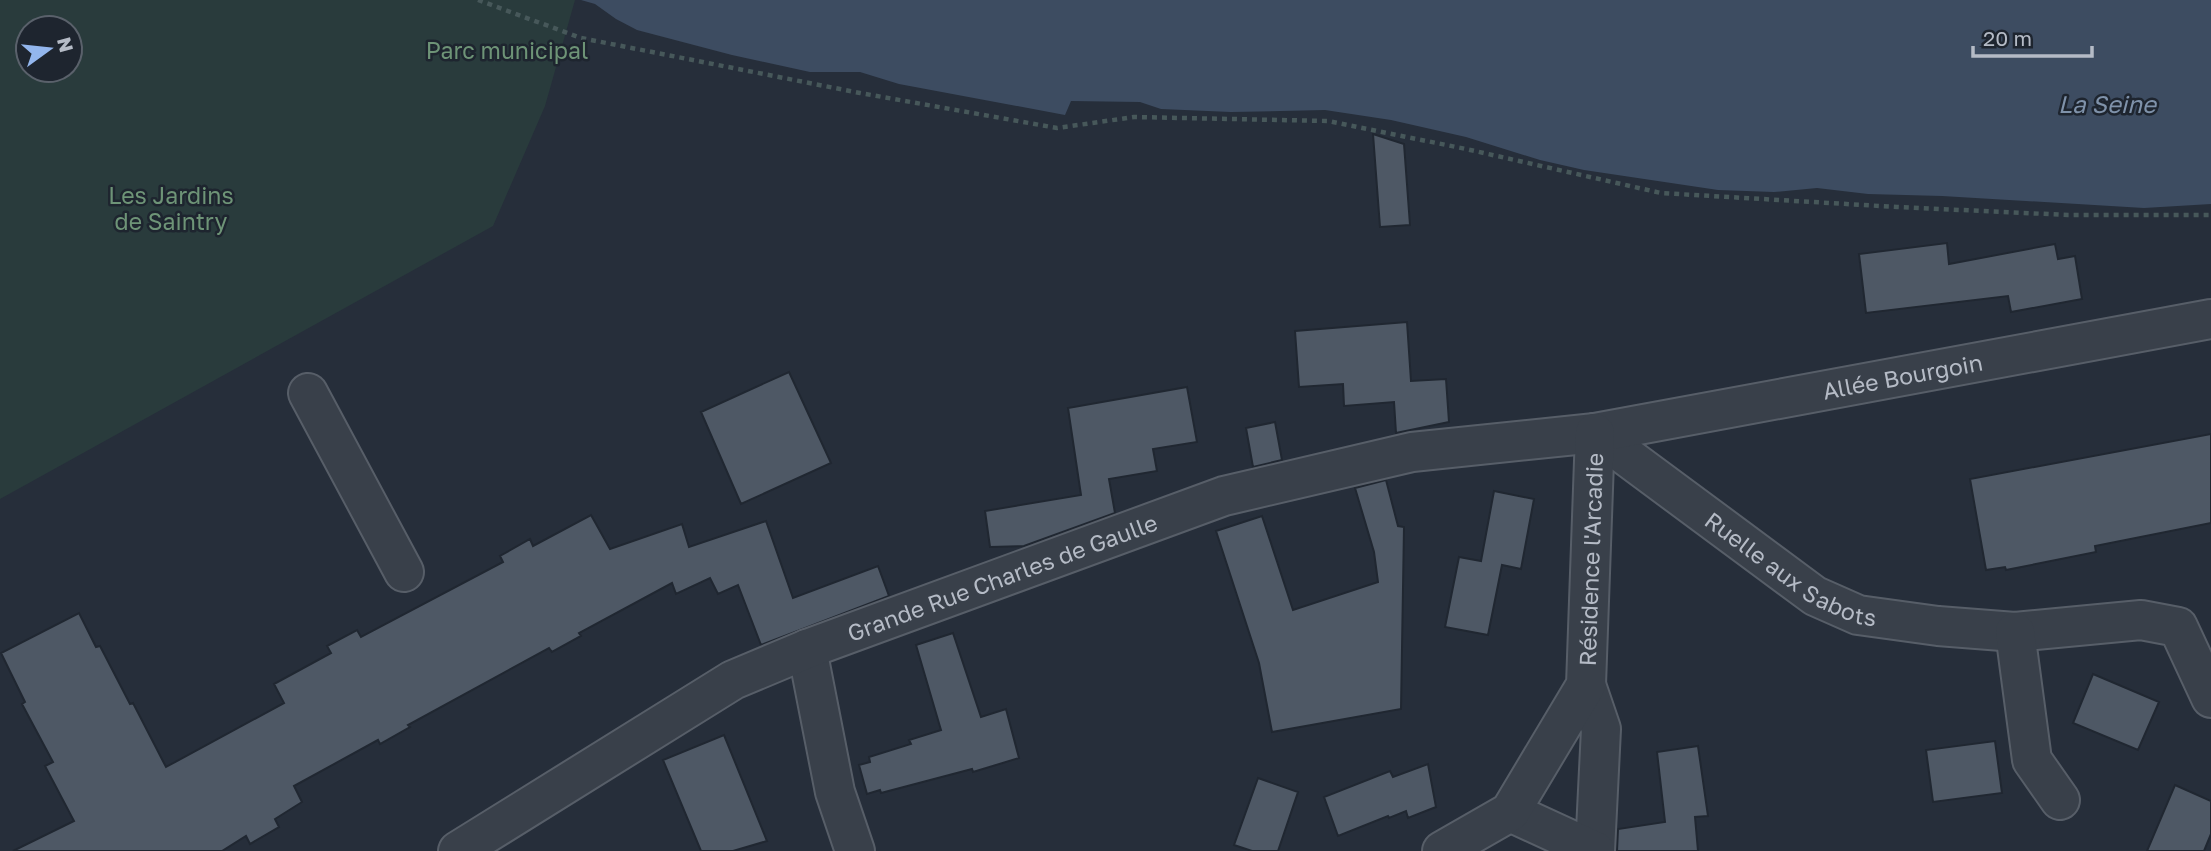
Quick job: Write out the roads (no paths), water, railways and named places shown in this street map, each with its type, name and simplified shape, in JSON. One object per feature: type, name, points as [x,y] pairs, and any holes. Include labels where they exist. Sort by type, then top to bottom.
[{"type":"street","name":"Allée Bourgoin","points":[[1595,433],[2211,319]]},
{"type":"street","points":[[308,393],[404,572]]},
{"type":"street","name":"Ruelle aux Sabots","points":[[1595,433],[1815,596],[1858,615],[1938,626],[2015,632],[2141,620],[2178,628],[2211,698]]},
{"type":"street","name":"Grande Rue Charles de Gaulle","points":[[458,851],[733,680],[807,649],[1224,496],[1412,453],[1595,433]]},
{"type":"street","name":"Résidence l'Arcadie","points":[[1510,812],[1595,851],[1601,729],[1586,685],[1595,433]]},
{"type":"street","points":[[2015,632],[2032,760],[2060,800]]},
{"type":"street","points":[[807,649],[835,792],[855,851]]},
{"type":"street","name":"Résidence l'Arcadie","points":[[1442,851],[1510,812],[1586,685]]},
{"type":"water","name":"La Seine","points":[[581,0],[2211,0],[2211,204],[2144,208],[1868,194],[1817,188],[1774,192],[1718,190],[1584,170],[1540,160],[1466,137],[1391,120],[1325,110],[1231,112],[1161,109],[1140,102],[1071,101],[1065,115],[899,84],[860,72],[810,72],[732,55],[637,30],[595,4]]},
{"type":"park label","name":"Parc municipal","points":[[507,50]]},
{"type":"park label","name":"Les Jardins de Saintry","points":[[171,208]]}]
